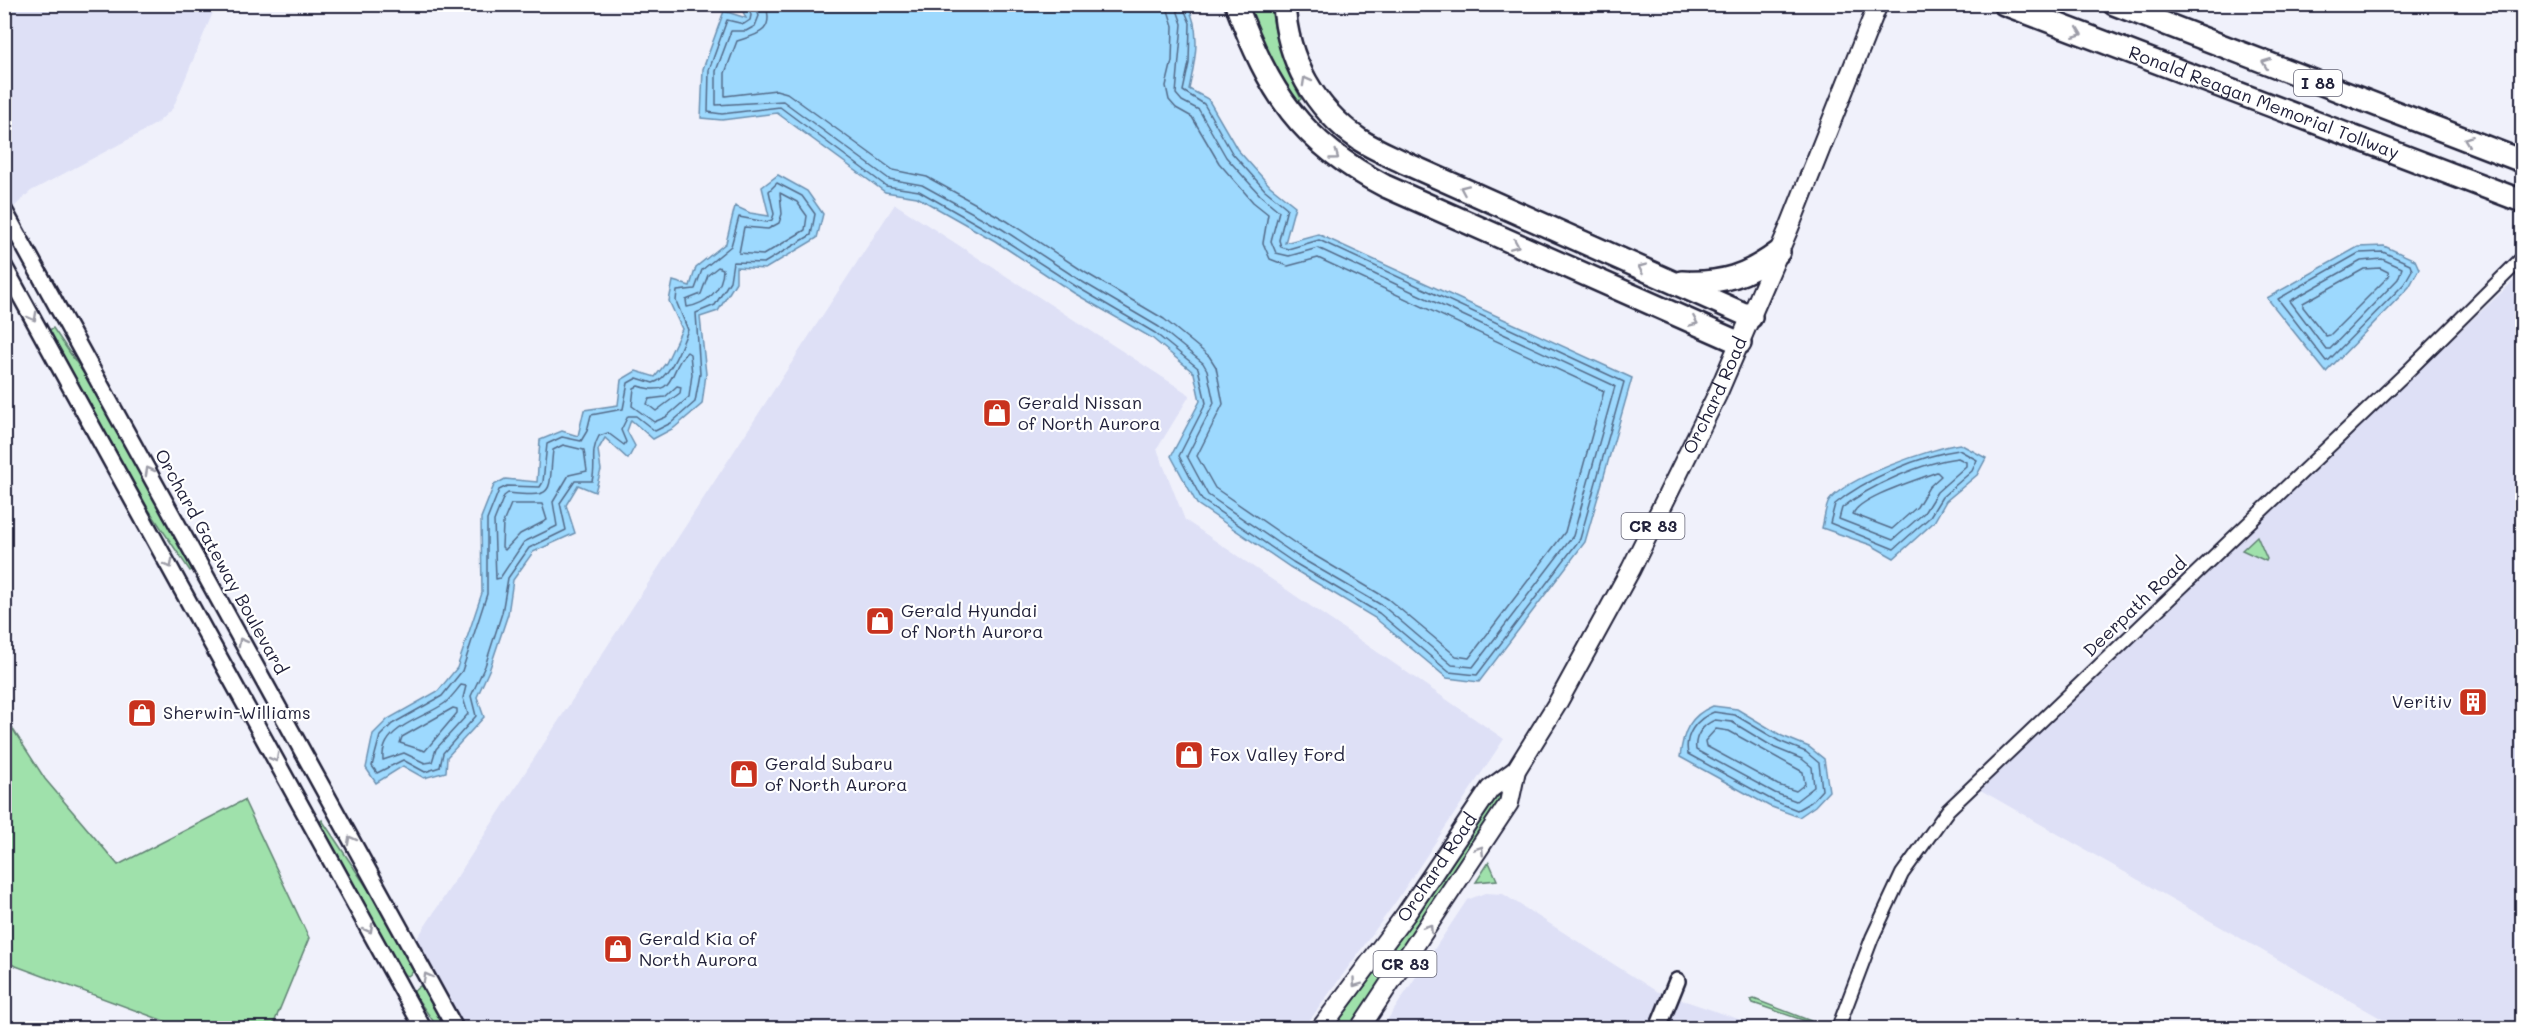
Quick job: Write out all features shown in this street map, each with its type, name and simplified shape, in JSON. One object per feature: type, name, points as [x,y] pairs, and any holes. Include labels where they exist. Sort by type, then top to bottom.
[{"type":"highway","points":[[1236,4],[1258,60],[1277,95],[1313,138],[1336,157],[1363,175],[1416,200],[1740,343]]},
{"type":"highway","points":[[1284,4],[1290,44],[1308,85],[1332,116],[1361,141],[1751,317]]},
{"type":"highway","name":"Ronald Reagan Memorial Tollway","points":[[2004,4],[2523,201]]},
{"type":"highway","name":"I 88","points":[[2114,4],[2523,161]]},
{"type":"highway","points":[[1673,282],[1721,282],[1762,265],[1779,252]]},
{"type":"main road","name":"Orchard Road","points":[[1360,1029],[1509,803],[1516,770],[1568,684],[1636,559],[1687,458],[1740,343],[1779,252],[1875,11]]},
{"type":"main road","name":"Orchard Road","points":[[1321,1029],[1406,914],[1490,789],[1516,770]]},
{"type":"street","name":"Orchard Gateway Boulevard","points":[[4,210],[454,1029]]},
{"type":"street","name":"Deerpath Road","points":[[1838,1029],[1872,938],[1902,874],[1948,810],[2408,371],[2523,258]]},
{"type":"street","points":[[4,266],[423,1029]]},
{"type":"street","points":[[1658,1029],[1677,981]]},
{"type":"shaded area","points":[[5,4],[216,5],[173,108],[157,123],[135,136],[31,191],[14,207],[4,192]]},
{"type":"shaded area","points":[[895,204],[1190,395],[1157,449],[1185,520],[1504,739],[1397,900],[1304,1028],[464,1028],[416,940]]},
{"type":"shaded area","points":[[2522,273],[2522,1028],[2398,1028],[1977,788],[2260,518]]},
{"type":"shaded area","points":[[1485,893],[1503,894],[1656,991],[1765,1028],[1382,1028],[1467,900]]},
{"type":"green space","points":[[1247,5],[1271,5],[1281,53],[1301,99],[1297,102],[1274,68]]},
{"type":"green space","points":[[53,328],[95,390],[193,569],[190,571],[149,510],[49,330]]},
{"type":"green space","points":[[2257,536],[2267,559],[2266,561],[2242,550]]},
{"type":"green space","points":[[5,717],[45,779],[118,865],[244,800],[309,938],[272,1028],[183,1028],[5,962]]},
{"type":"green space","points":[[1501,786],[1507,790],[1351,1028],[1333,1028],[1440,882]]},
{"type":"green space","points":[[322,820],[372,895],[414,971],[408,976],[403,974],[320,822]]},
{"type":"green space","points":[[1489,862],[1497,880],[1476,882]]},
{"type":"green space","points":[[420,986],[446,1028],[438,1028],[414,994]]},
{"type":"green space","points":[[1754,999],[1811,1021],[1811,1023],[1753,1003],[1751,1000]]},
{"type":"water","points":[[740,5],[1187,5],[1192,15],[1196,36],[1189,89],[1208,99],[1237,149],[1270,186],[1295,206],[1285,243],[1318,234],[1632,378],[1585,542],[1479,682],[1447,678],[1375,618],[1290,567],[1197,504],[1171,456],[1200,401],[1194,373],[1152,338],[1074,293],[995,241],[917,197],[885,192],[777,113],[722,120],[701,118],[703,69],[724,11],[746,18]]},
{"type":"water","points":[[778,175],[807,191],[823,214],[817,238],[765,269],[736,267],[736,282],[718,311],[700,317],[706,374],[702,404],[674,428],[653,439],[631,420],[627,431],[635,446],[628,459],[605,438],[598,450],[601,470],[595,492],[578,485],[566,505],[575,533],[533,552],[513,580],[508,614],[490,668],[477,697],[484,717],[447,757],[446,772],[424,778],[403,766],[376,783],[366,768],[373,734],[388,719],[438,691],[457,668],[482,593],[481,518],[494,485],[505,479],[537,482],[540,440],[562,431],[578,436],[584,410],[618,405],[621,380],[636,371],[655,377],[666,363],[682,329],[669,301],[673,281],[690,286],[696,267],[726,243],[735,206],[750,213],[769,216],[762,187]]},
{"type":"water","points":[[2384,246],[2415,260],[2419,269],[2409,287],[2326,372],[2267,298],[2358,247]]},
{"type":"water","points":[[1960,444],[1986,458],[1977,475],[1946,501],[1934,522],[1894,558],[1871,545],[1822,528],[1829,501],[1852,483],[1890,465],[1930,451]]},
{"type":"water","points":[[1713,706],[1737,709],[1782,736],[1809,747],[1824,759],[1829,791],[1815,806],[1799,817],[1769,806],[1680,757],[1685,733],[1689,726],[1698,715]]},
{"type":"place","name":"Gerald Nissan of North Aurora","points":[[997,413]]},
{"type":"place","name":"Gerald Hyundai of North Aurora","points":[[880,621]]},
{"type":"place","name":"Veritiv","points":[[2473,702]]},
{"type":"place","name":"Sherwin-Williams","points":[[142,713]]},
{"type":"place","name":"Fox Valley Ford","points":[[1189,755]]},
{"type":"place","name":"Gerald Subaru of North Aurora","points":[[744,774]]},
{"type":"place","name":"Gerald Kia of North Aurora","points":[[618,949]]}]
